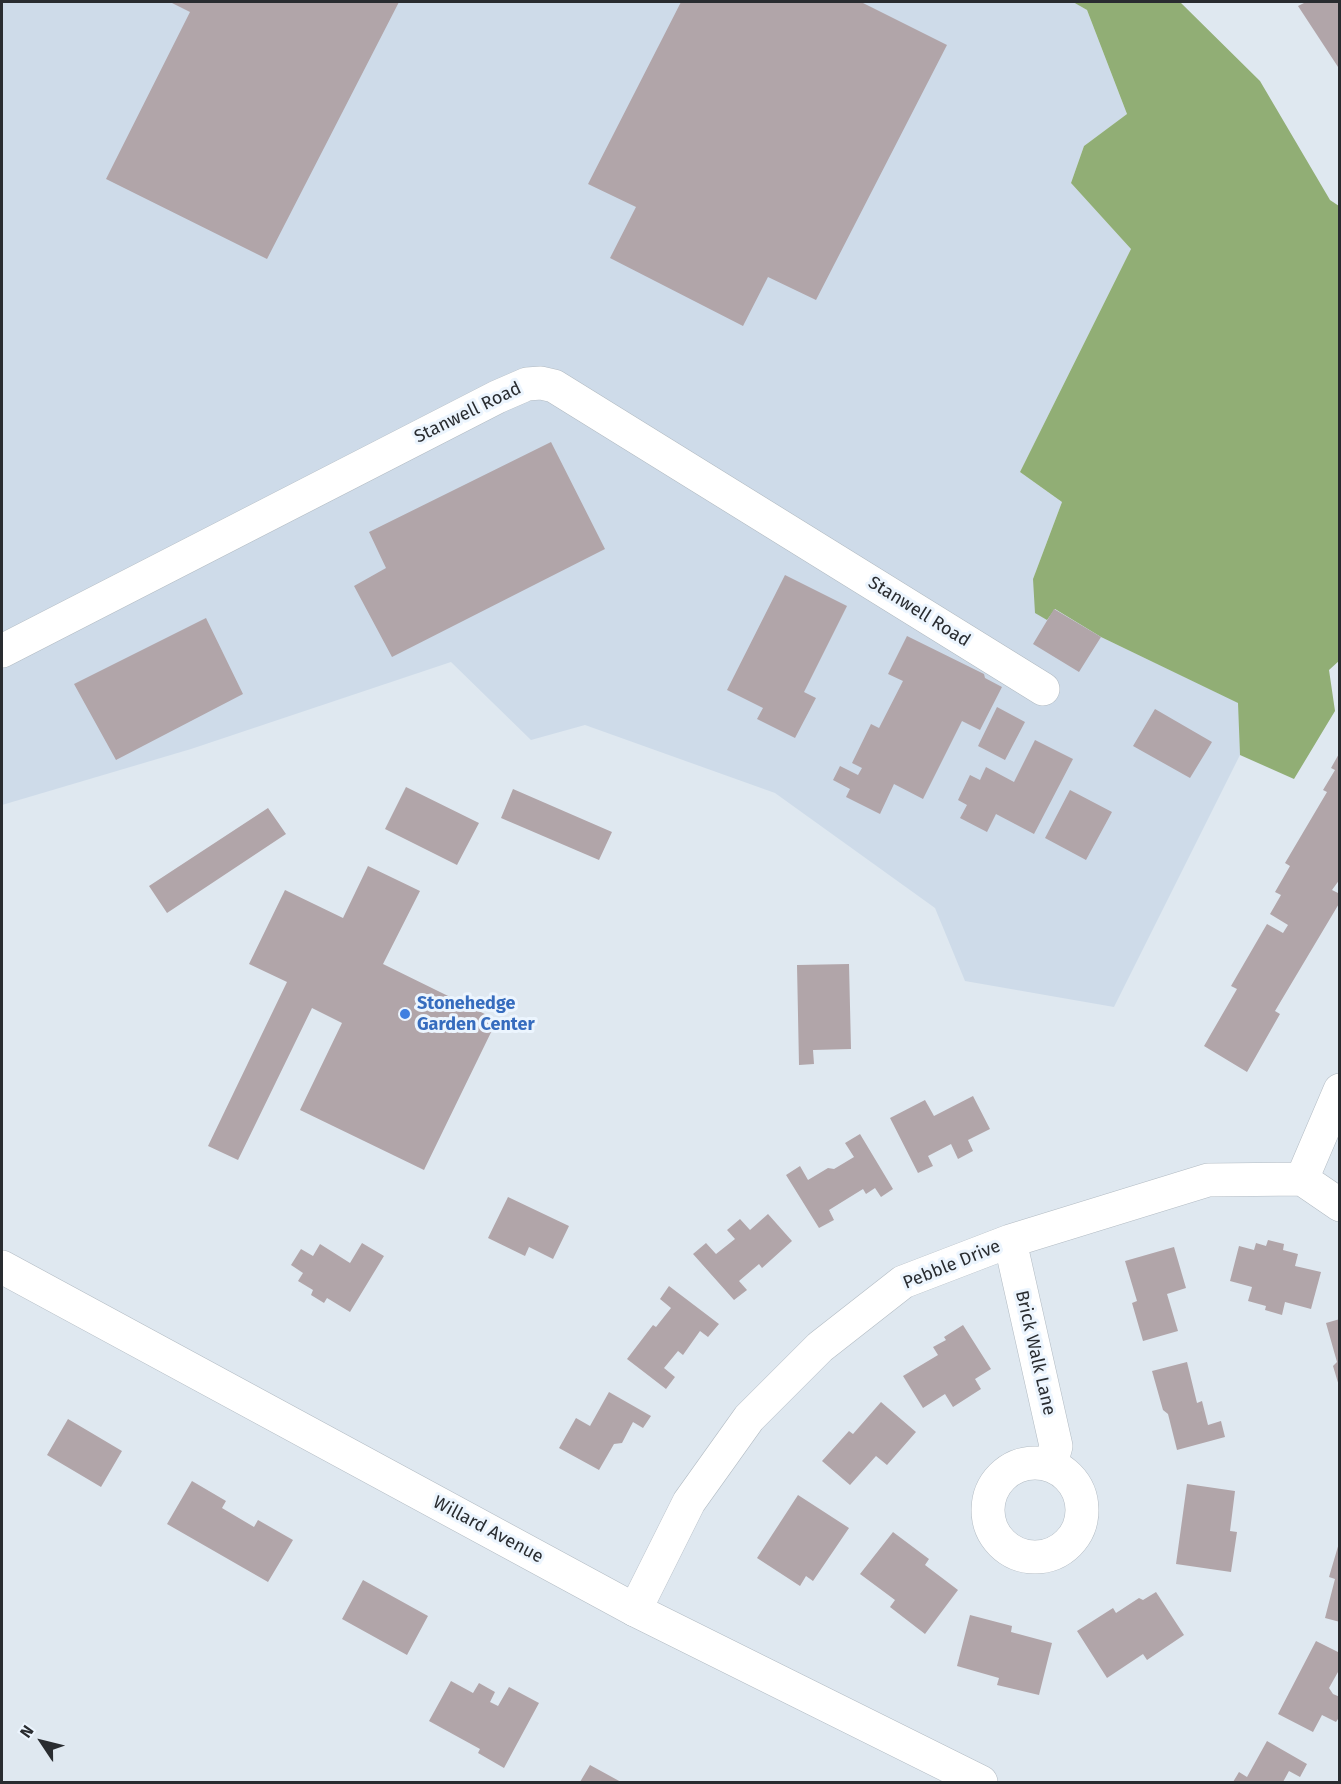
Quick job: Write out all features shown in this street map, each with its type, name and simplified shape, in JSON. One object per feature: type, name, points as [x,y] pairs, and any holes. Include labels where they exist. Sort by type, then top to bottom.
[{"type":"street","name":"Stanwell Road","points":[[2,651],[488,401],[527,384],[541,383],[554,387],[1043,688]]},
{"type":"street","points":[[1340,1090],[1302,1179],[1340,1205]]},
{"type":"street","name":"Pebble Drive","points":[[635,1610],[689,1502],[748,1418],[820,1347],[903,1282],[1010,1241],[1208,1180],[1302,1179]]},
{"type":"street","name":"Brick Walk Lane","points":[[1010,1241],[1056,1446],[1051,1464]]},
{"type":"street","name":"Willard Avenue","points":[[2,1267],[635,1610],[981,1782]]},
{"type":"shaded area","points":[[2,2],[1073,2],[1087,10],[1127,114],[1084,146],[1071,183],[1131,249],[1020,472],[1062,502],[1033,579],[1054,609],[1101,637],[1239,703],[1240,755],[1114,1007],[965,981],[935,908],[775,793],[585,725],[531,740],[451,662],[191,749],[2,805]]},
{"type":"green space","points":[[1073,2],[1180,2],[1260,81],[1330,200],[1339,206],[1340,660],[1329,670],[1335,711],[1294,779],[1240,755],[1238,703],[1101,637],[1055,609],[1047,620],[1035,613],[1033,579],[1062,502],[1020,472],[1131,249],[1071,183],[1084,146],[1127,114],[1087,10]]},
{"type":"building","points":[[170,2],[399,2],[267,259],[106,179],[190,12]]},
{"type":"building","points":[[681,2],[861,2],[947,45],[816,300],[768,277],[743,326],[610,258],[636,207],[588,184]]},
{"type":"building","points":[[1306,2],[1340,2],[1340,70],[1298,6]]},
{"type":"building","points":[[551,442],[605,549],[392,657],[354,586],[386,568],[369,532]]},
{"type":"building","points":[[785,575],[847,606],[804,692],[816,698],[795,738],[757,719],[763,708],[727,690]]},
{"type":"building","points":[[1054,609],[1101,637],[1079,672],[1033,644]]},
{"type":"building","points":[[206,618],[243,694],[116,760],[74,684]]},
{"type":"building","points":[[907,636],[984,674],[985,678],[1002,687],[980,730],[962,721],[923,799],[894,784],[880,814],[846,797],[850,789],[833,780],[840,766],[858,775],[862,768],[852,763],[871,724],[879,728],[903,681],[888,674]]},
{"type":"building","points":[[997,707],[1025,722],[1005,760],[978,746]]},
{"type":"building","points":[[1155,709],[1212,742],[1190,778],[1133,746]]},
{"type":"building","points":[[1035,740],[1073,759],[1034,834],[996,814],[987,832],[960,818],[967,805],[958,800],[970,775],[980,780],[986,767],[1014,782]]},
{"type":"building","points":[[1340,752],[1340,879],[1332,890],[1340,894],[1340,902],[1275,1011],[1280,1014],[1247,1072],[1204,1046],[1237,989],[1231,986],[1267,924],[1283,933],[1288,925],[1270,914],[1281,895],[1275,892],[1290,866],[1285,863],[1327,792],[1323,790],[1335,770],[1331,768]]},
{"type":"building","points":[[406,787],[479,823],[457,865],[385,829]]},
{"type":"building","points":[[513,789],[612,832],[599,860],[501,818]]},
{"type":"building","points":[[1070,790],[1112,812],[1086,860],[1045,838]]},
{"type":"building","points":[[268,808],[286,834],[167,913],[149,886]]},
{"type":"building","name":"Stonehedge Garden Center","points":[[368,866],[420,891],[383,964],[497,1020],[424,1170],[300,1110],[342,1023],[312,1008],[238,1160],[208,1146],[287,982],[249,964],[285,890],[343,918]]},
{"type":"building","points":[[849,964],[851,1049],[813,1050],[814,1064],[799,1065],[797,965]]},
{"type":"building","points":[[973,1096],[990,1129],[968,1140],[973,1151],[958,1159],[951,1144],[928,1156],[933,1166],[918,1173],[890,1118],[925,1100],[934,1116]]},
{"type":"building","points":[[860,1134],[893,1189],[881,1197],[875,1188],[866,1194],[863,1189],[829,1210],[834,1220],[819,1228],[786,1175],[800,1166],[808,1180],[828,1168],[834,1169],[854,1157],[845,1143]]},
{"type":"building","points":[[508,1197],[569,1226],[553,1259],[529,1247],[525,1256],[488,1238]]},
{"type":"building","points":[[768,1214],[792,1241],[762,1268],[759,1264],[739,1281],[747,1290],[734,1300],[693,1254],[706,1243],[716,1254],[735,1239],[727,1230],[740,1219],[750,1230]]},
{"type":"building","points":[[1268,1240],[1284,1244],[1283,1250],[1298,1254],[1295,1266],[1321,1272],[1311,1309],[1285,1302],[1282,1315],[1265,1310],[1266,1306],[1248,1301],[1252,1287],[1230,1281],[1239,1246],[1254,1250],[1256,1243],[1266,1246]]},
{"type":"building","points":[[362,1243],[384,1256],[350,1312],[327,1298],[324,1303],[311,1295],[313,1290],[298,1281],[303,1273],[291,1265],[301,1249],[313,1256],[320,1244],[350,1263]]},
{"type":"building","points":[[1174,1247],[1186,1288],[1167,1294],[1178,1331],[1143,1341],[1132,1303],[1137,1301],[1125,1261]]},
{"type":"building","points":[[669,1286],[719,1324],[708,1337],[700,1331],[683,1355],[678,1351],[664,1368],[675,1377],[666,1389],[627,1359],[653,1325],[656,1327],[671,1308],[660,1299]]},
{"type":"building","points":[[1340,1319],[1339,1386],[1333,1366],[1337,1362],[1326,1323]]},
{"type":"building","points":[[963,1325],[991,1369],[975,1379],[981,1389],[953,1407],[945,1394],[923,1408],[903,1376],[938,1355],[933,1347],[946,1340],[944,1337]]},
{"type":"building","points":[[1187,1362],[1197,1403],[1202,1401],[1208,1425],[1221,1421],[1225,1437],[1177,1450],[1168,1414],[1163,1410],[1152,1371]]},
{"type":"building","points":[[609,1392],[651,1416],[643,1428],[633,1422],[622,1443],[614,1444],[599,1470],[559,1448],[576,1418],[590,1426]]},
{"type":"building","points":[[881,1402],[916,1432],[887,1465],[876,1456],[850,1485],[822,1461],[849,1431],[853,1434]]},
{"type":"building","points":[[68,1419],[122,1451],[101,1487],[47,1455]]},
{"type":"building","points":[[192,1481],[226,1501],[222,1508],[254,1527],[258,1520],[293,1540],[268,1582],[167,1524]]},
{"type":"building","points":[[1187,1484],[1235,1491],[1230,1531],[1237,1532],[1231,1572],[1176,1564]]},
{"type":"building","points":[[798,1495],[849,1528],[813,1581],[806,1576],[800,1586],[757,1558]]},
{"type":"building","points":[[893,1532],[929,1559],[925,1565],[958,1590],[925,1634],[890,1607],[895,1600],[860,1574]]},
{"type":"building","points":[[1339,1543],[1340,1622],[1325,1618],[1335,1579],[1329,1577]]},
{"type":"building","points":[[363,1580],[428,1616],[407,1655],[342,1619]]},
{"type":"building","points":[[1156,1592],[1184,1635],[1147,1660],[1143,1654],[1107,1678],[1077,1631],[1113,1608],[1116,1613],[1139,1598],[1143,1600]]},
{"type":"building","points":[[970,1615],[1012,1626],[1011,1632],[1052,1643],[1039,1695],[997,1685],[999,1678],[957,1666]]},
{"type":"building","points":[[1316,1641],[1340,1653],[1340,1673],[1338,1672],[1329,1688],[1333,1694],[1340,1697],[1340,1716],[1336,1722],[1322,1715],[1313,1732],[1278,1714]]},
{"type":"building","points":[[451,1681],[473,1693],[479,1683],[495,1692],[490,1702],[498,1706],[509,1687],[539,1703],[504,1768],[478,1753],[480,1749],[429,1721]]},
{"type":"building","points":[[1267,1741],[1307,1764],[1300,1777],[1289,1771],[1283,1782],[1233,1782],[1239,1772],[1247,1777]]},
{"type":"building","points":[[590,1765],[621,1782],[580,1782]]},
{"type":"place","name":"Stonehedge Garden Center","points":[[405,1014]]}]
